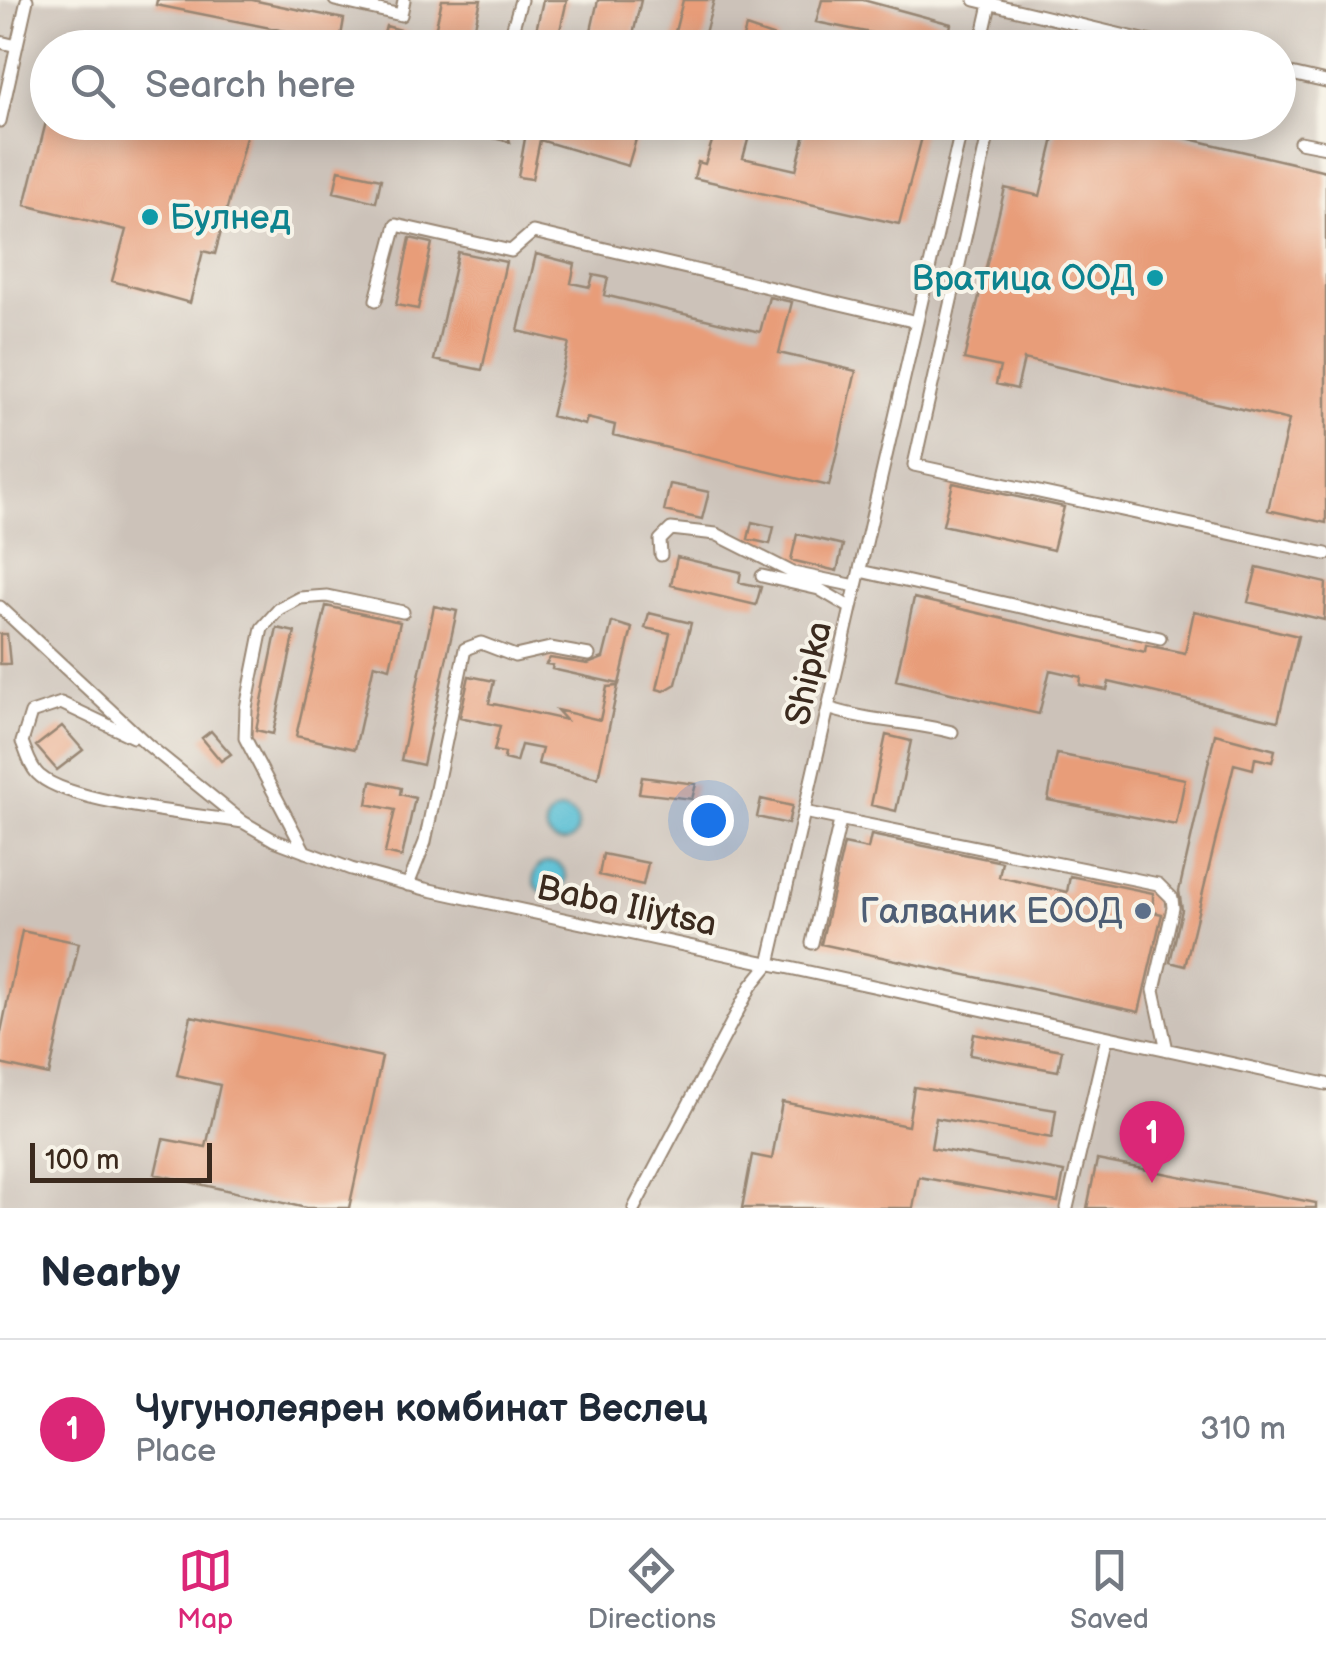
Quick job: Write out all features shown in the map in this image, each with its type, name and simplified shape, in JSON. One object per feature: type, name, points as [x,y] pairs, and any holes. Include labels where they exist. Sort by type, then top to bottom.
[{"type":"street","points":[[0,121],[27,0]]},
{"type":"street","points":[[335,0],[401,14],[404,0]]},
{"type":"street","points":[[512,30],[521,0]]},
{"type":"street","points":[[974,0],[1104,30]]},
{"type":"street","points":[[984,30],[991,2]]},
{"type":"street","points":[[0,42],[17,46]]},
{"type":"street","points":[[1296,75],[1326,82]]},
{"type":"street","name":"Shipka","points":[[634,1208],[752,986],[769,964],[959,140]]},
{"type":"street","points":[[987,140],[914,465],[1326,554]]},
{"type":"street","points":[[1300,142],[1326,148]]},
{"type":"street","points":[[376,300],[396,225],[510,251],[533,232],[917,322]]},
{"type":"street","points":[[661,555],[660,540],[670,529],[716,534],[793,573],[856,586]]},
{"type":"street","points":[[860,571],[1160,638]]},
{"type":"street","points":[[762,576],[819,589],[851,608]]},
{"type":"street","points":[[305,852],[245,738],[246,708],[262,628],[278,610],[300,598],[327,596],[403,612]]},
{"type":"street","name":"Baba Iliytsa","points":[[0,606],[148,745],[243,822],[305,852],[408,884],[1326,1084]]},
{"type":"street","points":[[408,884],[425,842],[465,650],[481,643],[515,656],[550,648],[589,655]]},
{"type":"street","points":[[148,745],[96,716],[61,703],[32,714],[22,742],[35,773],[57,789],[168,813],[243,822]]},
{"type":"street","points":[[828,708],[873,721],[900,718],[952,732]]},
{"type":"street","points":[[804,812],[1158,884],[1166,890],[1173,908],[1154,990],[1167,1050]]},
{"type":"street","points":[[812,942],[840,820]]},
{"type":"street","points":[[1067,1208],[1107,1037]]},
{"type":"shaded area","points":[[0,0],[1326,0],[1326,1208],[0,1208]]},
{"type":"water","points":[[562,810],[573,815],[578,826],[573,837],[562,842],[551,837],[546,826],[551,815]]},
{"type":"water","points":[[550,862],[561,867],[566,878],[561,889],[550,894],[539,889],[534,878],[539,867]]},
{"type":"building","points":[[157,0],[252,0],[344,19],[342,30],[280,30],[156,5]]},
{"type":"building","points":[[442,0],[481,0],[474,30],[435,30]]},
{"type":"building","points":[[543,0],[567,0],[560,30],[536,30]]},
{"type":"building","points":[[598,0],[641,0],[634,30],[591,30]]},
{"type":"building","points":[[683,0],[714,0],[706,30],[676,30]]},
{"type":"building","points":[[822,0],[863,0],[951,24],[950,30],[856,30],[816,22]]},
{"type":"building","name":"Булнед","points":[[41,140],[245,140],[215,254],[203,251],[190,303],[112,281],[126,230],[25,205]]},
{"type":"building","points":[[525,140],[540,140],[532,179],[518,177]]},
{"type":"building","points":[[540,140],[636,140],[628,166]]},
{"type":"building","points":[[712,140],[748,140],[743,158],[796,170],[804,140],[921,140],[899,224],[694,178],[698,162],[705,164]]},
{"type":"building","name":"Вратица ООД","points":[[1054,140],[1194,140],[1326,171],[1326,523],[1268,510],[1289,420],[1024,359],[1017,389],[996,384],[1000,367],[964,359],[1005,188],[1040,196]]},
{"type":"building","points":[[339,170],[381,179],[376,202],[334,192]]},
{"type":"building","points":[[410,238],[432,243],[418,309],[396,305]]},
{"type":"building","points":[[458,252],[506,262],[482,370],[434,360]]},
{"type":"building","points":[[536,254],[575,264],[571,283],[590,287],[593,275],[608,278],[604,295],[760,332],[769,297],[792,302],[779,353],[856,371],[829,486],[613,435],[615,425],[587,418],[585,425],[551,416],[569,343],[518,331]]},
{"type":"building","points":[[953,483],[1064,507],[1053,550],[943,525]]},
{"type":"building","points":[[670,484],[709,492],[702,519],[664,511]]},
{"type":"building","points":[[752,522],[774,527],[770,544],[748,539]]},
{"type":"building","points":[[797,534],[843,545],[837,571],[791,560]]},
{"type":"building","points":[[677,557],[741,572],[739,582],[761,587],[756,605],[671,585]]},
{"type":"building","points":[[1257,567],[1326,583],[1324,620],[1248,602]]},
{"type":"building","points":[[914,598],[1145,652],[1146,645],[1185,653],[1194,611],[1298,636],[1278,721],[1109,682],[1107,690],[1080,685],[1081,677],[1050,670],[1039,714],[896,680]]},
{"type":"building","points":[[326,606],[400,622],[390,668],[374,664],[355,749],[296,736]]},
{"type":"building","points":[[434,606],[457,611],[423,765],[401,760]]},
{"type":"building","points":[[649,613],[691,623],[676,684],[664,691],[657,689],[670,633],[645,628]]},
{"type":"building","points":[[612,622],[632,628],[619,684],[552,669],[553,665],[546,664],[550,658],[588,664],[603,658]]},
{"type":"building","points":[[277,628],[295,632],[273,734],[256,730]]},
{"type":"building","points":[[0,634],[7,634],[10,664],[0,664]]},
{"type":"building","points":[[469,676],[494,681],[489,703],[566,720],[557,710],[600,720],[607,687],[618,686],[598,778],[538,764],[542,749],[521,745],[516,762],[504,759],[505,753],[494,751],[500,726],[460,717]]},
{"type":"building","points":[[62,726],[83,750],[57,770],[36,746]]},
{"type":"building","points":[[211,731],[231,754],[221,761],[202,738]]},
{"type":"building","points":[[1215,734],[1275,750],[1272,762],[1255,758],[1253,769],[1234,764],[1185,966],[1170,962],[1182,910],[1179,891]]},
{"type":"building","points":[[886,735],[911,741],[896,811],[871,805]]},
{"type":"building","points":[[1057,754],[1185,779],[1176,825],[1048,800]]},
{"type":"building","points":[[642,777],[696,784],[692,799],[639,793]]},
{"type":"building","points":[[371,781],[401,788],[400,794],[415,798],[402,857],[385,853],[395,810],[367,804]]},
{"type":"building","points":[[761,799],[792,806],[788,824],[757,817]]},
{"type":"building","points":[[871,835],[1002,862],[999,877],[1067,892],[1070,876],[1153,893],[1153,912],[1162,914],[1139,1012],[821,944],[844,844],[868,849]]},
{"type":"building","points":[[603,854],[648,863],[643,885],[599,875]]},
{"type":"building","points":[[22,931],[79,943],[49,1075],[0,1064],[0,1037]]},
{"type":"building","points":[[191,1016],[382,1057],[349,1208],[306,1208],[155,1174],[163,1139],[206,1147],[220,1085],[177,1075]]},
{"type":"building","points":[[974,1034],[1062,1050],[1058,1071],[970,1055]]},
{"type":"building","points":[[914,1087],[1056,1110],[1052,1138],[936,1118],[931,1148],[1064,1172],[1058,1202],[919,1177],[913,1208],[742,1208],[752,1155],[772,1159],[782,1102],[908,1126]]},
{"type":"building","points":[[1097,1160],[1316,1203],[1316,1208],[1087,1208]]},
{"type":"place","name":"Булнед","points":[[150,217]]},
{"type":"place","name":"Вратица ООД","points":[[1155,278]]},
{"type":"place","name":"Галваник ЕООД","points":[[1143,911]]},
{"type":"place","name":"Чугунолеярен комбинат Веслец","points":[[1152,1183]]}]
